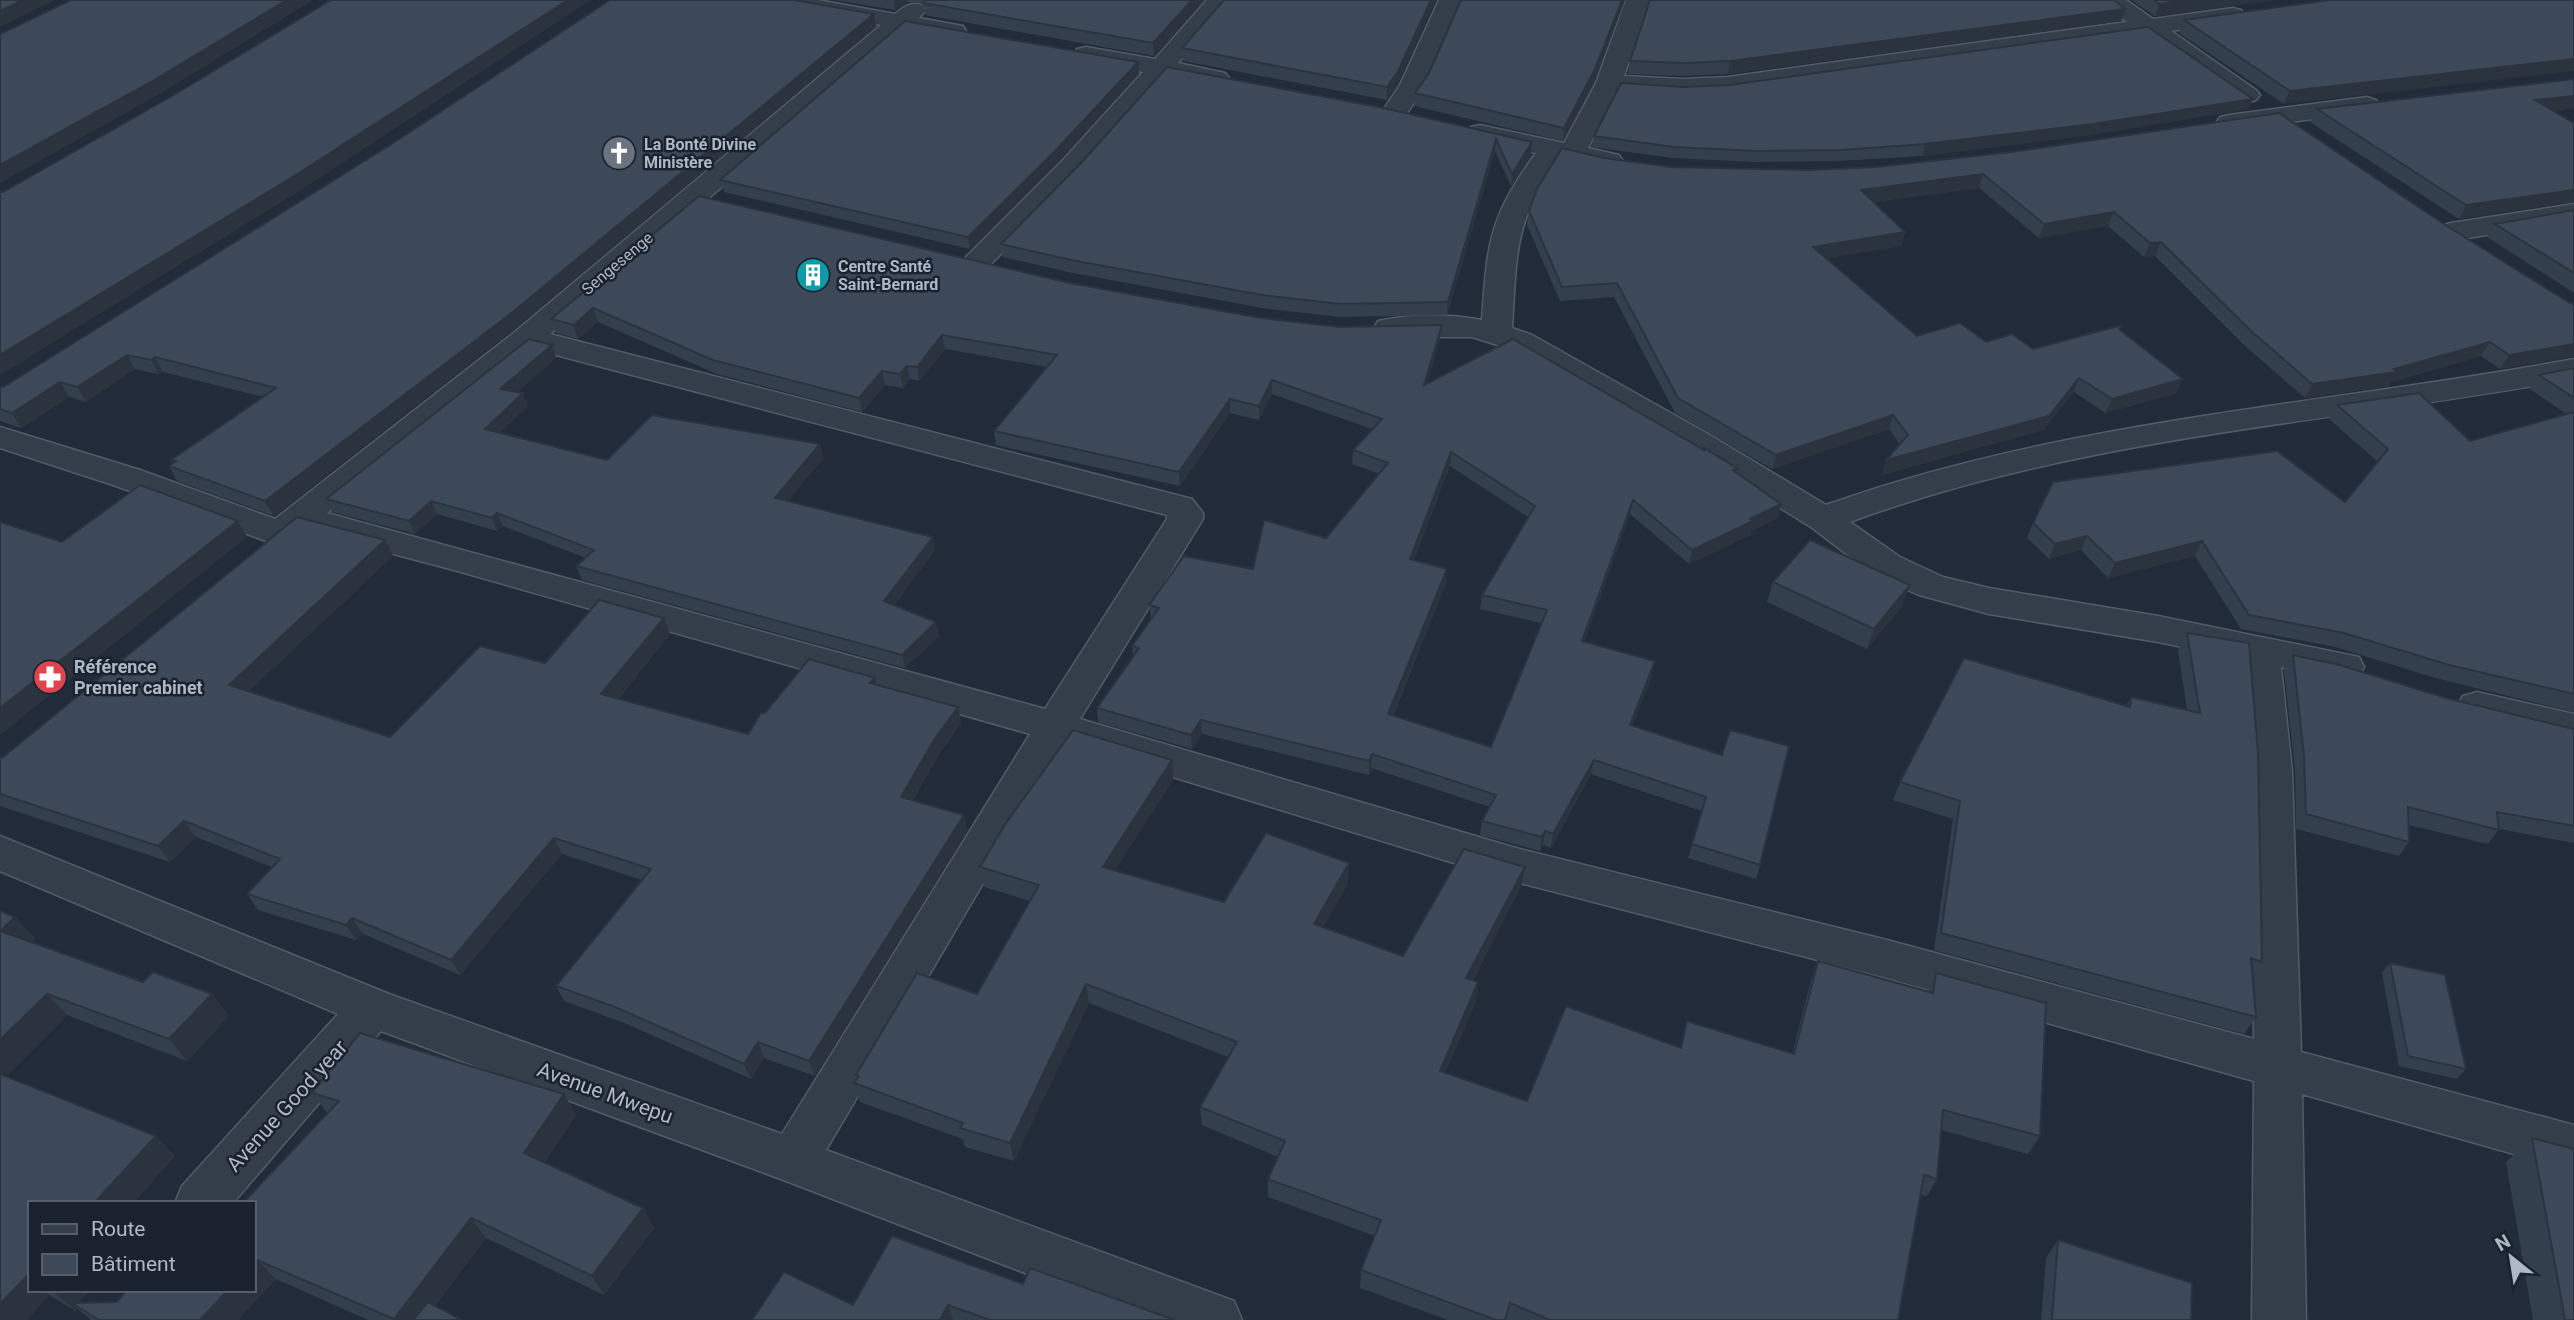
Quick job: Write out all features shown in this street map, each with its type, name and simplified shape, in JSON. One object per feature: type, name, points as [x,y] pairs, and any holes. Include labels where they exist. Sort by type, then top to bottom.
[{"type":"street","points":[[777,0],[983,36]]},
{"type":"street","name":"Sengesenge","points":[[247,559],[527,338],[926,0]]},
{"type":"street","points":[[1012,271],[963,260],[1035,208],[1220,0]]},
{"type":"street","points":[[1394,113],[1413,85],[1451,0]]},
{"type":"street","points":[[1496,331],[1503,244],[1509,222],[1529,181],[1561,152],[1609,83],[1638,0]]},
{"type":"street","points":[[2110,0],[2309,137]]},
{"type":"street","points":[[1609,83],[1682,87],[1728,85],[2255,12]]},
{"type":"street","points":[[1065,51],[1244,83]]},
{"type":"street","points":[[2199,127],[2385,103]]},
{"type":"street","points":[[1367,107],[1421,119]]},
{"type":"street","points":[[1460,129],[1628,164]]},
{"type":"street","points":[[697,196],[734,207]]},
{"type":"street","points":[[2484,253],[2440,224],[2574,212]]},
{"type":"street","points":[[1366,328],[1469,326],[1496,331],[1521,342],[1696,441],[1824,519],[1887,566],[1932,586],[1989,601],[2105,619],[2334,664],[2373,676]]},
{"type":"street","points":[[527,338],[1180,507],[1185,513],[1185,519],[1055,726],[793,1161]]},
{"type":"street","points":[[1824,519],[1880,498],[1955,476],[2053,453],[2574,369]]},
{"type":"street","points":[[0,437],[290,525],[472,562],[1055,726],[1516,865],[1874,956],[2574,1148]]},
{"type":"street","points":[[2260,650],[2271,771],[2278,1065],[2279,1320]]},
{"type":"street","points":[[2449,699],[2574,729]]},
{"type":"street","name":"Avenue Mwepu","points":[[0,853],[373,1008],[793,1161],[1215,1320]]},
{"type":"street","name":"Avenue Good year","points":[[202,1201],[373,1008]]},
{"type":"building","points":[[0,0],[23,0],[0,11]]},
{"type":"building","points":[[71,0],[287,0],[151,82],[0,165],[0,34]]},
{"type":"building","points":[[331,0],[568,0],[291,178],[0,355],[0,192],[172,96]]},
{"type":"building","points":[[610,0],[794,0],[874,14],[509,315],[265,501],[169,466],[176,461],[171,460],[276,388],[155,357],[151,360],[127,355],[77,387],[60,382],[12,413],[0,409],[0,387],[390,145]]},
{"type":"building","points":[[924,0],[1192,0],[1153,43],[923,3]]},
{"type":"building","points":[[1224,0],[1431,0],[1398,71],[1387,87],[1182,48]]},
{"type":"building","points":[[1461,0],[1622,0],[1595,69],[1564,128],[1415,93],[1429,73]]},
{"type":"building","points":[[1650,0],[2114,0],[2125,9],[1730,61],[1630,61]]},
{"type":"building","points":[[2154,0],[2186,0],[2159,4]]},
{"type":"building","points":[[2330,0],[2574,0],[2574,59],[2290,91],[2184,20]]},
{"type":"building","points":[[905,21],[1138,62],[1058,148],[968,237],[720,180]]},
{"type":"building","points":[[2148,27],[2253,99],[2093,124],[1925,144],[1841,150],[1757,151],[1674,147],[1594,136],[1621,83],[1684,87],[1730,85]]},
{"type":"building","points":[[1167,67],[1384,108],[1532,142],[1512,174],[1496,139],[1448,302],[1340,304],[1262,295],[1071,260],[1001,244],[1082,162]]},
{"type":"building","points":[[2574,79],[2574,96],[2535,100],[2574,123],[2574,190],[2466,205],[2317,109]]},
{"type":"building","points":[[2279,113],[2447,226],[2574,304],[2574,344],[2509,355],[2490,342],[2394,369],[2397,372],[2312,384],[2251,331],[2161,242],[2150,243],[2114,212],[2044,224],[1983,174],[1861,190],[1905,232],[1813,247],[1917,336],[1960,323],[1986,342],[2012,334],[2033,349],[2122,325],[2119,329],[2183,379],[2112,399],[2079,378],[2049,416],[1886,460],[1908,435],[1893,415],[1776,455],[1678,398],[1617,283],[1562,287],[1529,211],[1537,189],[1562,148],[1604,158],[1672,167],[1808,170],[1876,167],[2011,152]]},
{"type":"building","points":[[699,196],[1070,283],[1261,318],[1340,327],[1442,325],[1424,385],[1513,339],[1704,450],[1703,447],[1738,469],[1733,470],[1781,504],[1750,519],[1753,521],[1692,550],[1633,500],[1582,641],[1655,661],[1630,725],[1722,755],[1730,730],[1789,746],[1760,865],[1692,844],[1706,797],[1594,760],[1553,834],[1545,831],[1542,837],[1482,821],[1496,795],[1372,754],[1369,761],[1201,720],[1191,735],[1097,708],[1139,648],[1132,646],[1159,608],[1149,605],[1184,556],[1253,569],[1264,520],[1326,538],[1388,463],[1353,450],[1382,419],[1272,380],[1259,406],[1230,399],[1179,472],[994,431],[1057,355],[942,335],[917,367],[907,366],[900,374],[882,371],[859,398],[713,360],[593,308],[574,325],[551,319]],"holes":[[[1451,452],[1535,506],[1482,595],[1547,610],[1491,747],[1388,714],[1447,569],[1410,559]]]},
{"type":"building","points":[[2574,210],[2574,273],[2495,224]]},
{"type":"building","points":[[529,339],[552,345],[500,389],[523,393],[485,429],[607,460],[652,415],[820,444],[775,498],[933,537],[884,601],[936,622],[902,655],[576,566],[594,550],[497,513],[492,518],[431,501],[409,521],[326,499]]},
{"type":"building","points":[[2574,368],[2574,398],[2539,375]]},
{"type":"building","points":[[2419,393],[2470,441],[2574,412],[2574,694],[2449,665],[2344,633],[2249,615],[2202,541],[2115,563],[2087,536],[2055,544],[2033,523],[2053,482],[2277,451],[2345,502],[2388,449],[2337,405]]},
{"type":"building","points":[[140,485],[238,521],[0,708],[0,522],[62,542]]},
{"type":"building","points":[[297,517],[385,540],[229,685],[390,737],[480,646],[545,663],[599,600],[664,618],[601,694],[748,734],[761,713],[765,713],[809,659],[875,678],[870,683],[958,707],[934,740],[901,797],[964,815],[809,1061],[758,1042],[744,1064],[615,1007],[556,986],[651,869],[554,838],[451,960],[352,918],[346,925],[247,894],[280,859],[184,821],[158,846],[0,794],[0,758]]},
{"type":"building","points":[[1810,540],[1910,585],[1874,629],[1773,582]]},
{"type":"building","points":[[2187,633],[2249,643],[2258,753],[2262,962],[2251,958],[2256,1017],[1941,933],[1960,801],[1900,782],[1964,658],[2130,707],[2131,697],[2200,713]]},
{"type":"building","points":[[2293,655],[2340,665],[2446,698],[2574,729],[2574,826],[2497,812],[2499,830],[2408,807],[2409,842],[2306,814],[2304,756]]},
{"type":"building","points":[[1073,730],[1172,760],[1103,867],[1224,902],[1266,833],[1349,863],[1314,924],[1403,956],[1464,849],[1525,867],[1466,978],[1478,982],[1440,1071],[1527,1101],[1566,1006],[1681,1048],[1687,1021],[1794,1054],[1818,961],[1933,993],[1936,973],[2046,1003],[2040,1136],[1943,1110],[1937,1179],[1924,1175],[1898,1320],[1550,1320],[1510,1303],[1505,1320],[1496,1320],[1361,1270],[1381,1220],[1268,1179],[1285,1141],[1200,1107],[1237,1042],[1086,984],[1010,1143],[960,1128],[963,1123],[854,1083],[859,1076],[856,1075],[917,973],[977,994],[1039,885],[980,867],[1006,823]]},
{"type":"building","points":[[0,911],[15,917],[0,931]]},
{"type":"building","points":[[0,931],[143,982],[153,972],[212,994],[169,1039],[47,994],[0,1040]]},
{"type":"building","points":[[2390,963],[2445,975],[2466,1069],[2408,1056]]},
{"type":"building","points":[[360,1033],[564,1094],[524,1153],[643,1208],[592,1276],[471,1218],[394,1319],[256,1261],[256,1201],[245,1201],[339,1101],[312,1093]]},
{"type":"building","points":[[0,1074],[156,1136],[96,1201],[28,1201],[28,1276],[0,1304]]},
{"type":"building","points":[[2532,1138],[2574,1149],[2574,1320],[2565,1320]]},
{"type":"building","points":[[892,1236],[1023,1284],[1030,1268],[1175,1320],[990,1320],[948,1305],[940,1320],[752,1320],[784,1272],[853,1305]]},
{"type":"building","points":[[2058,1240],[2192,1283],[2191,1320],[2052,1320]]},
{"type":"building","points":[[125,1292],[226,1292],[200,1320],[99,1320],[72,1303],[117,1302]]},
{"type":"building","points":[[428,1302],[462,1320],[413,1320]]},
{"type":"place","name":"La Bonté Divine Ministère","points":[[619,153]]},
{"type":"place","name":"Centre Santé Saint-Bernard","points":[[813,275]]},
{"type":"place","name":"Référence Premier cabinet","points":[[50,677]]}]
